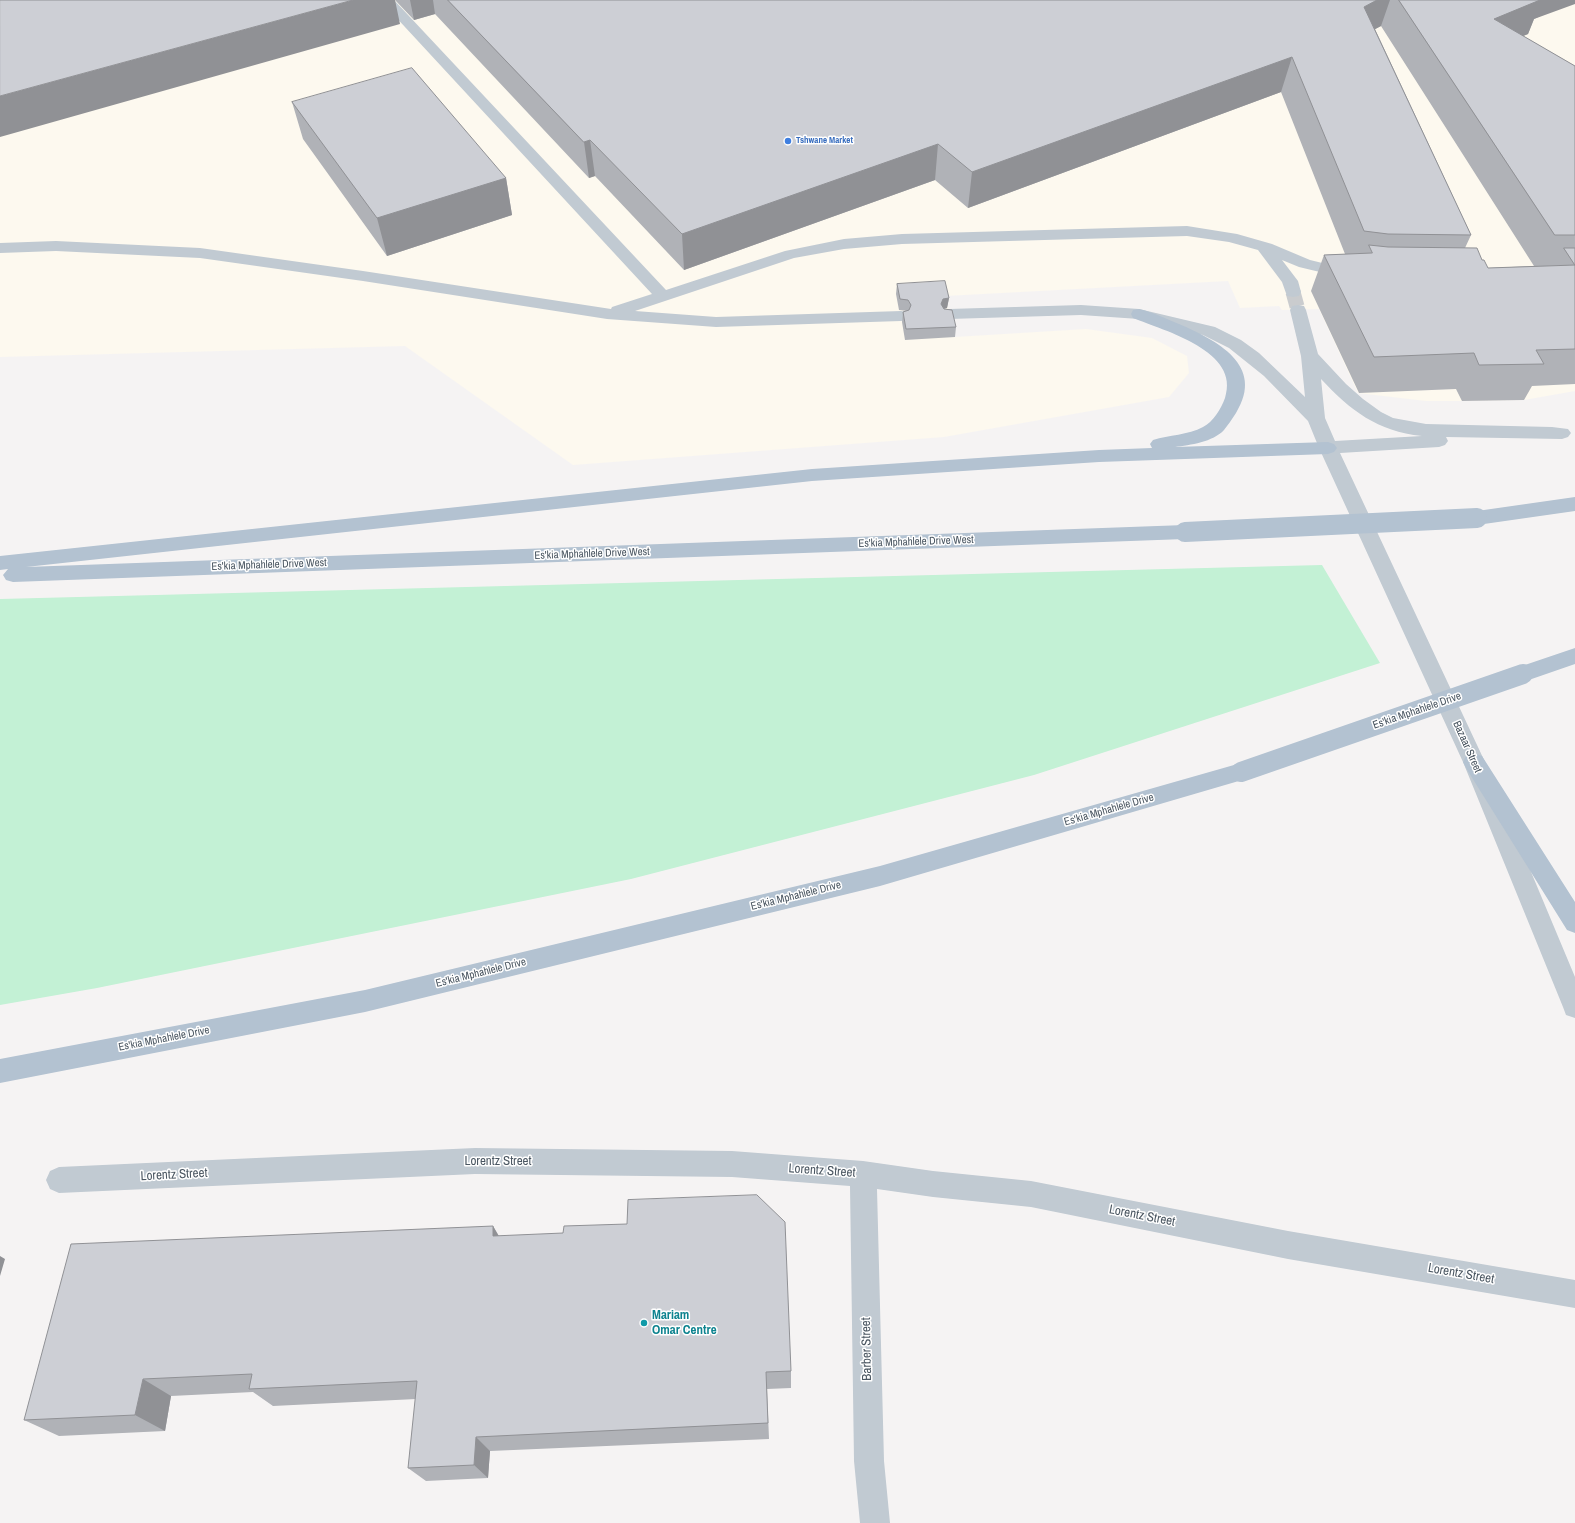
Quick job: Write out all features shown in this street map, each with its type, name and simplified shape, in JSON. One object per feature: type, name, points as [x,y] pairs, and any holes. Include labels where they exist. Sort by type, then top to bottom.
[{"type":"main road","points":[[1099,456],[1198,436],[1209,431],[1214,428],[1231,408],[1236,393],[1236,383],[1232,369],[1221,354],[1210,346],[1139,314]]},
{"type":"main road","points":[[0,563],[812,475],[1099,456],[1328,448]]},
{"type":"main road","name":"Es'kia Mphahlele Drive West","points":[[0,575],[1185,532],[1476,518],[1575,504]]},
{"type":"main road","name":"Es'kia Mphahlele Drive","points":[[0,1070],[372,999],[880,876],[1242,772],[1575,656]]},
{"type":"main road","points":[[1551,665],[1575,666]]},
{"type":"main road","points":[[1474,762],[1575,923]]},
{"type":"street","points":[[387,0],[663,296]]},
{"type":"street","points":[[607,314],[791,254],[868,241],[1187,231],[1231,237],[1264,247],[1305,264],[1344,273],[1367,276]]},
{"type":"street","points":[[0,248],[56,246],[200,253],[363,276],[607,314],[716,322],[901,316]]},
{"type":"street","points":[[1264,247],[1290,281],[1293,292]]},
{"type":"street","points":[[949,314],[1081,310],[1139,314],[1209,331],[1235,344],[1270,372],[1316,418]]},
{"type":"street","points":[[1298,310],[1310,356],[1316,418]]},
{"type":"street","points":[[1310,356],[1346,395],[1358,405],[1376,417],[1400,426],[1444,430],[1569,431]]},
{"type":"street","name":"Bazaar Street","points":[[1316,418],[1328,448],[1474,762],[1575,1007]]},
{"type":"street","points":[[1328,448],[1569,431]]},
{"type":"street","name":"Lorentz Street","points":[[59,1180],[475,1161],[732,1164],[863,1174],[1031,1194],[1288,1244],[1575,1294]]},
{"type":"street","name":"Barber Street","points":[[863,1174],[869,1461],[875,1523]]},
{"type":"shaded area","name":"Tshwane Market","points":[[0,0],[1575,0],[1575,391],[1524,400],[1462,401],[1426,401],[1358,393],[1319,309],[1282,310],[1279,306],[1240,308],[1228,281],[945,296],[955,337],[1086,329],[1152,338],[1187,356],[1189,373],[1169,397],[944,437],[573,465],[405,346],[0,357]]},
{"type":"green space","points":[[1322,565],[1380,663],[1034,775],[631,879],[97,988],[0,1005],[0,599]]},
{"type":"building","points":[[0,0],[353,0],[0,96]]},
{"type":"building","points":[[448,0],[1377,0],[1364,7],[1471,235],[1388,234],[1364,231],[1292,57],[972,172],[938,144],[682,234],[590,140],[584,142]]},
{"type":"building","points":[[1399,0],[1540,0],[1494,19],[1575,66],[1575,235],[1555,235]]},
{"type":"building","points":[[412,68],[506,178],[377,218],[292,102]]},
{"type":"building","points":[[1369,245],[1388,247],[1477,248],[1482,260],[1484,260],[1488,268],[1575,265],[1575,349],[1536,350],[1544,364],[1479,365],[1474,353],[1374,357],[1324,255],[1372,253]]},
{"type":"building","points":[[1564,248],[1575,248],[1575,265]]},
{"type":"building","points":[[945,281],[949,298],[943,299],[941,304],[944,309],[952,310],[956,327],[906,329],[903,312],[909,310],[911,305],[908,300],[900,299],[897,284]]},
{"type":"building","points":[[757,1195],[785,1222],[791,1371],[766,1372],[768,1423],[476,1437],[474,1465],[408,1468],[417,1381],[249,1389],[252,1374],[143,1379],[135,1415],[24,1420],[71,1244],[493,1226],[493,1236],[563,1233],[564,1226],[627,1224],[628,1200]]},
{"type":"tunnel","points":[[1293,292],[1298,310]]},
{"type":"place","name":"Tshwane Market","points":[[788,141]]},
{"type":"place","name":"Mariam Omar Centre","points":[[644,1323]]}]
